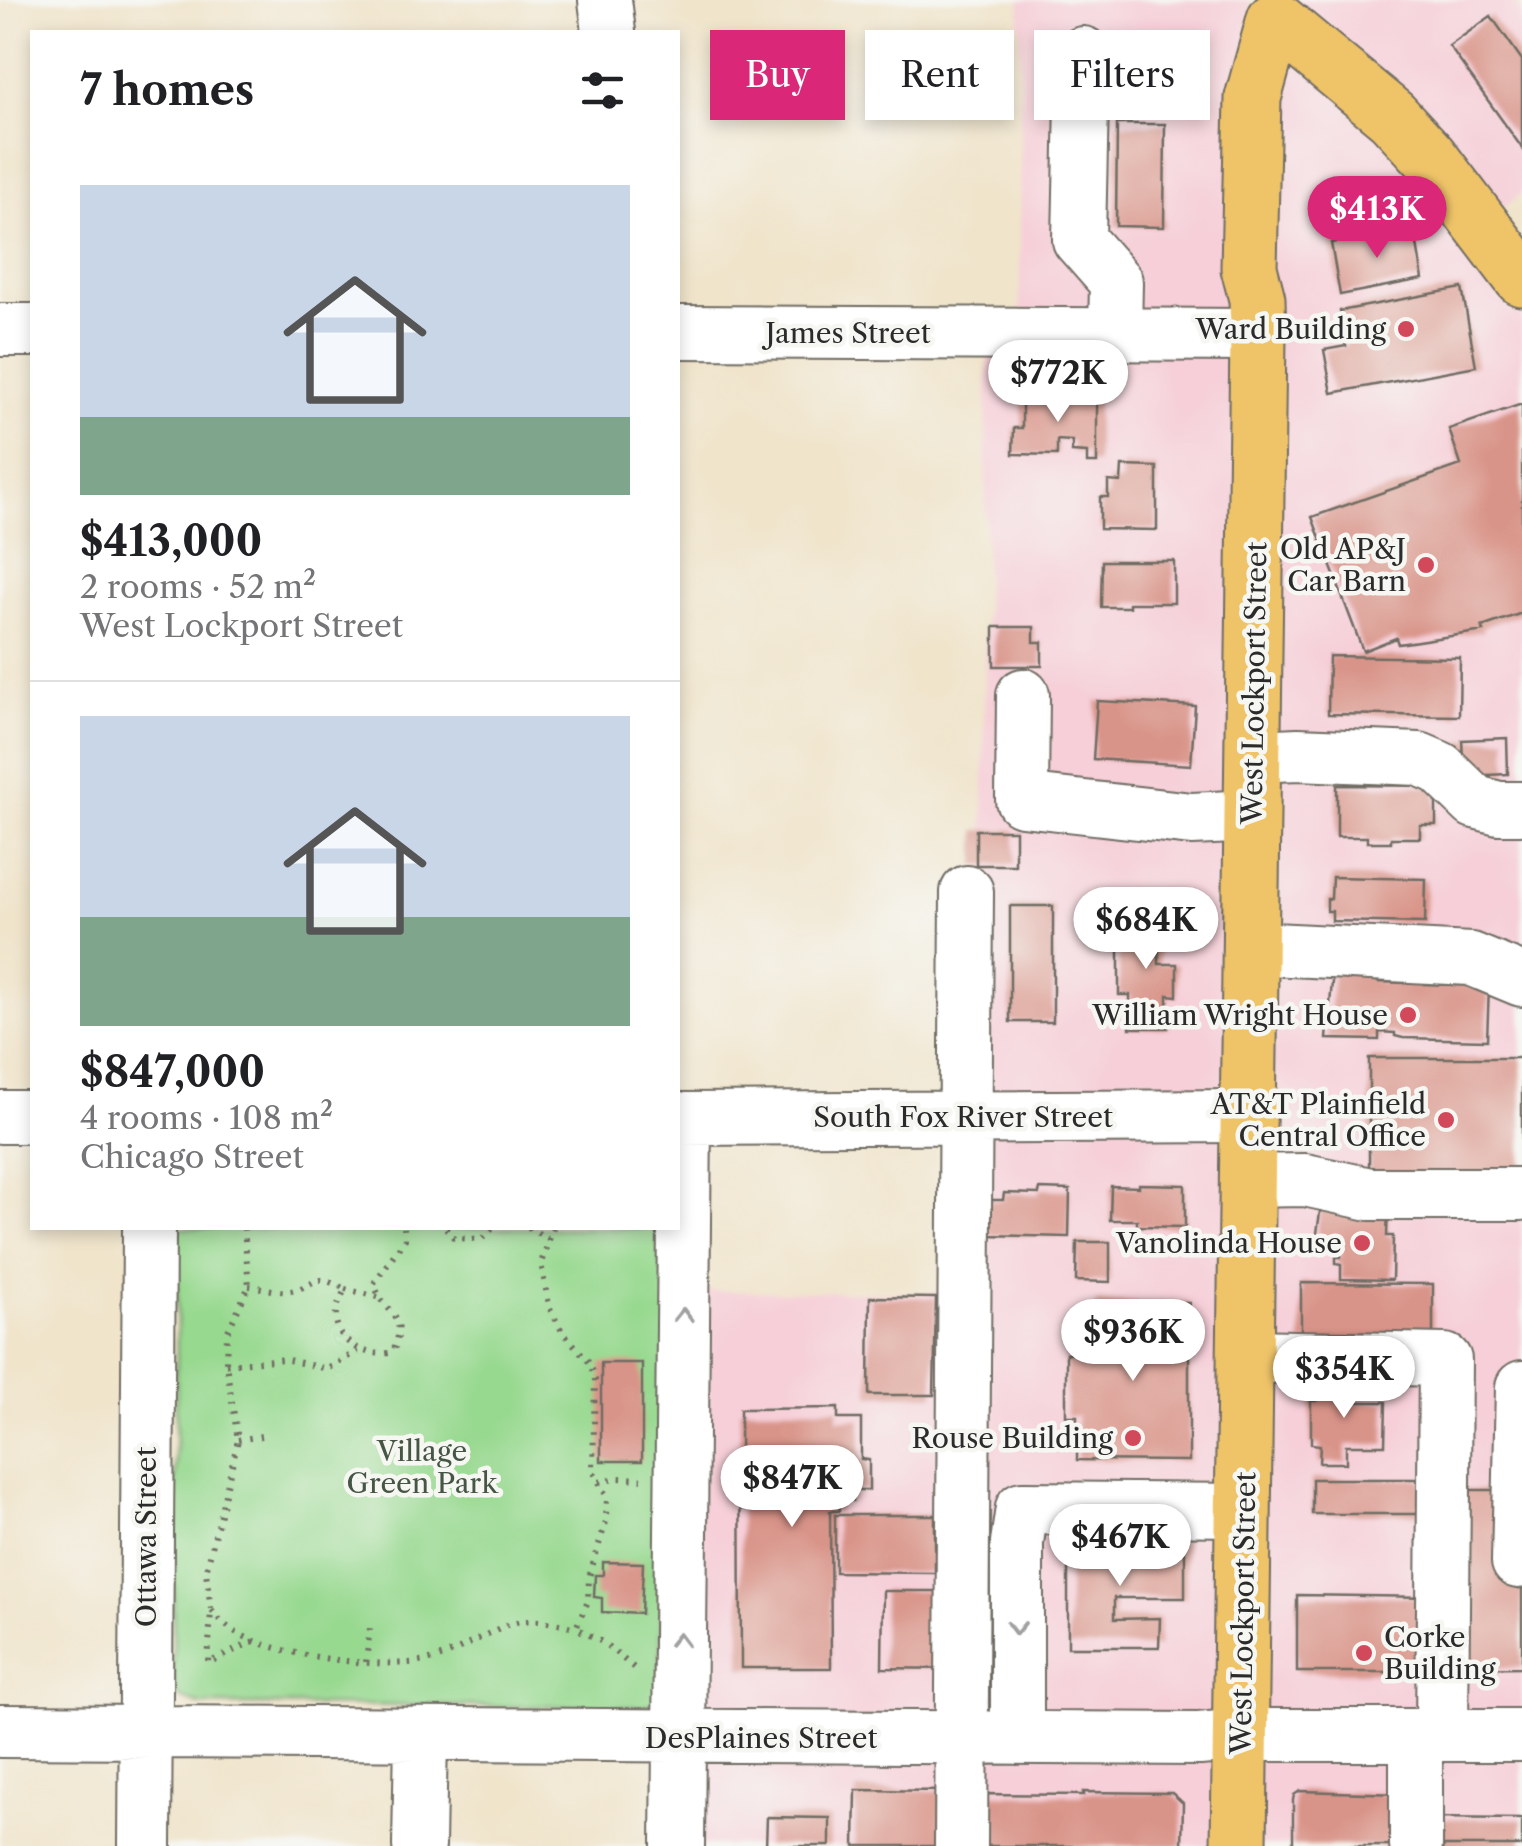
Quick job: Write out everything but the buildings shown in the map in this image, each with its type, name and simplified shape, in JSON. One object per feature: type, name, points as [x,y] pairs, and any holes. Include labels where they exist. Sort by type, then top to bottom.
[{"type":"main road","points":[[1276,10],[1430,156],[1522,278]]},
{"type":"main road","name":"West Lockport Street","points":[[1240,1846],[1257,317],[1276,257],[1286,105],[1276,10]]},
{"type":"street","points":[[604,0],[609,30]]},
{"type":"street","points":[[1081,120],[1079,240],[1116,282],[1116,333]]},
{"type":"street","name":"James Street","points":[[680,332],[1116,333],[1257,317]]},
{"type":"street","points":[[0,330],[30,330]]},
{"type":"street","points":[[1023,696],[1022,800],[1192,819],[1253,816]]},
{"type":"street","points":[[1254,756],[1419,759],[1440,768],[1475,802],[1522,808]]},
{"type":"street","points":[[961,1846],[968,892]]},
{"type":"street","points":[[1251,948],[1471,960],[1522,980]]},
{"type":"street","name":"South Fox River Street","points":[[681,1118],[1249,1116]]},
{"type":"street","points":[[0,1117],[30,1117]]},
{"type":"street","points":[[678,1846],[681,1118]]},
{"type":"street","points":[[1248,1180],[1306,1180],[1370,1194],[1522,1194]]},
{"type":"street","name":"Ottawa Street","points":[[144,1846],[149,1230]]},
{"type":"street","points":[[1246,1356],[1445,1360],[1522,1372]]},
{"type":"street","points":[[1416,1846],[1429,1734],[1445,1360]]},
{"type":"street","points":[[1518,1562],[1522,1387]]},
{"type":"street","points":[[1017,1738],[1017,1542],[1022,1508],[1244,1510]]},
{"type":"street","name":"DesPlaines Street","points":[[0,1731],[1200,1739],[1242,1735],[1522,1735]]},
{"type":"street","points":[[420,1846],[422,1736]]},
{"type":"path","points":[[244,1230],[249,1286],[227,1333],[226,1364],[238,1440],[206,1572],[212,1609],[208,1663],[254,1640]]},
{"type":"path","points":[[378,1298],[374,1283],[405,1240],[404,1230]]},
{"type":"path","points":[[448,1230],[454,1238],[482,1239],[491,1230]]},
{"type":"path","points":[[532,1230],[548,1238]]},
{"type":"path","points":[[552,1230],[541,1262],[550,1308],[562,1331],[590,1363],[595,1379],[593,1472],[607,1497],[606,1522],[589,1577],[588,1600],[576,1628]]},
{"type":"path","points":[[249,1286],[290,1291],[326,1279],[378,1298],[398,1316],[401,1332],[393,1352],[378,1356],[358,1351],[338,1328],[336,1311],[345,1289]]},
{"type":"path","points":[[226,1364],[284,1359],[327,1370],[358,1351]]},
{"type":"path","points":[[238,1440],[261,1436]]},
{"type":"path","points":[[212,1609],[227,1627],[254,1640],[328,1659],[400,1664],[430,1660],[467,1648],[521,1621],[576,1628],[604,1642],[649,1680]]},
{"type":"path","points":[[366,1662],[370,1628]]},
{"type":"shaded area","points":[[1020,0],[1250,0],[1231,1846],[688,1846],[693,1291],[980,1293],[987,352],[1020,351]]},
{"type":"shaded area","points":[[1293,0],[1512,0],[1522,10],[1522,193],[1484,223],[1522,278],[1522,1846],[1253,1846],[1267,219]]},
{"type":"green space","name":"Village Green Park","points":[[178,1230],[671,1230],[660,1696],[653,1703],[641,1707],[200,1705],[178,1697],[173,1672]]},
{"type":"place","name":"Ward Building","points":[[1406,329]]},
{"type":"place","name":"Old AP&J Car Barn","points":[[1426,565]]},
{"type":"place","name":"William Wright House","points":[[1408,1015]]},
{"type":"place","name":"AT&T Plainfield Central Office","points":[[1446,1120]]},
{"type":"place","name":"Vanolinda House","points":[[1362,1243]]},
{"type":"place","name":"Rouse Building","points":[[1133,1438]]},
{"type":"place","name":"Corke Building","points":[[1364,1653]]}]
